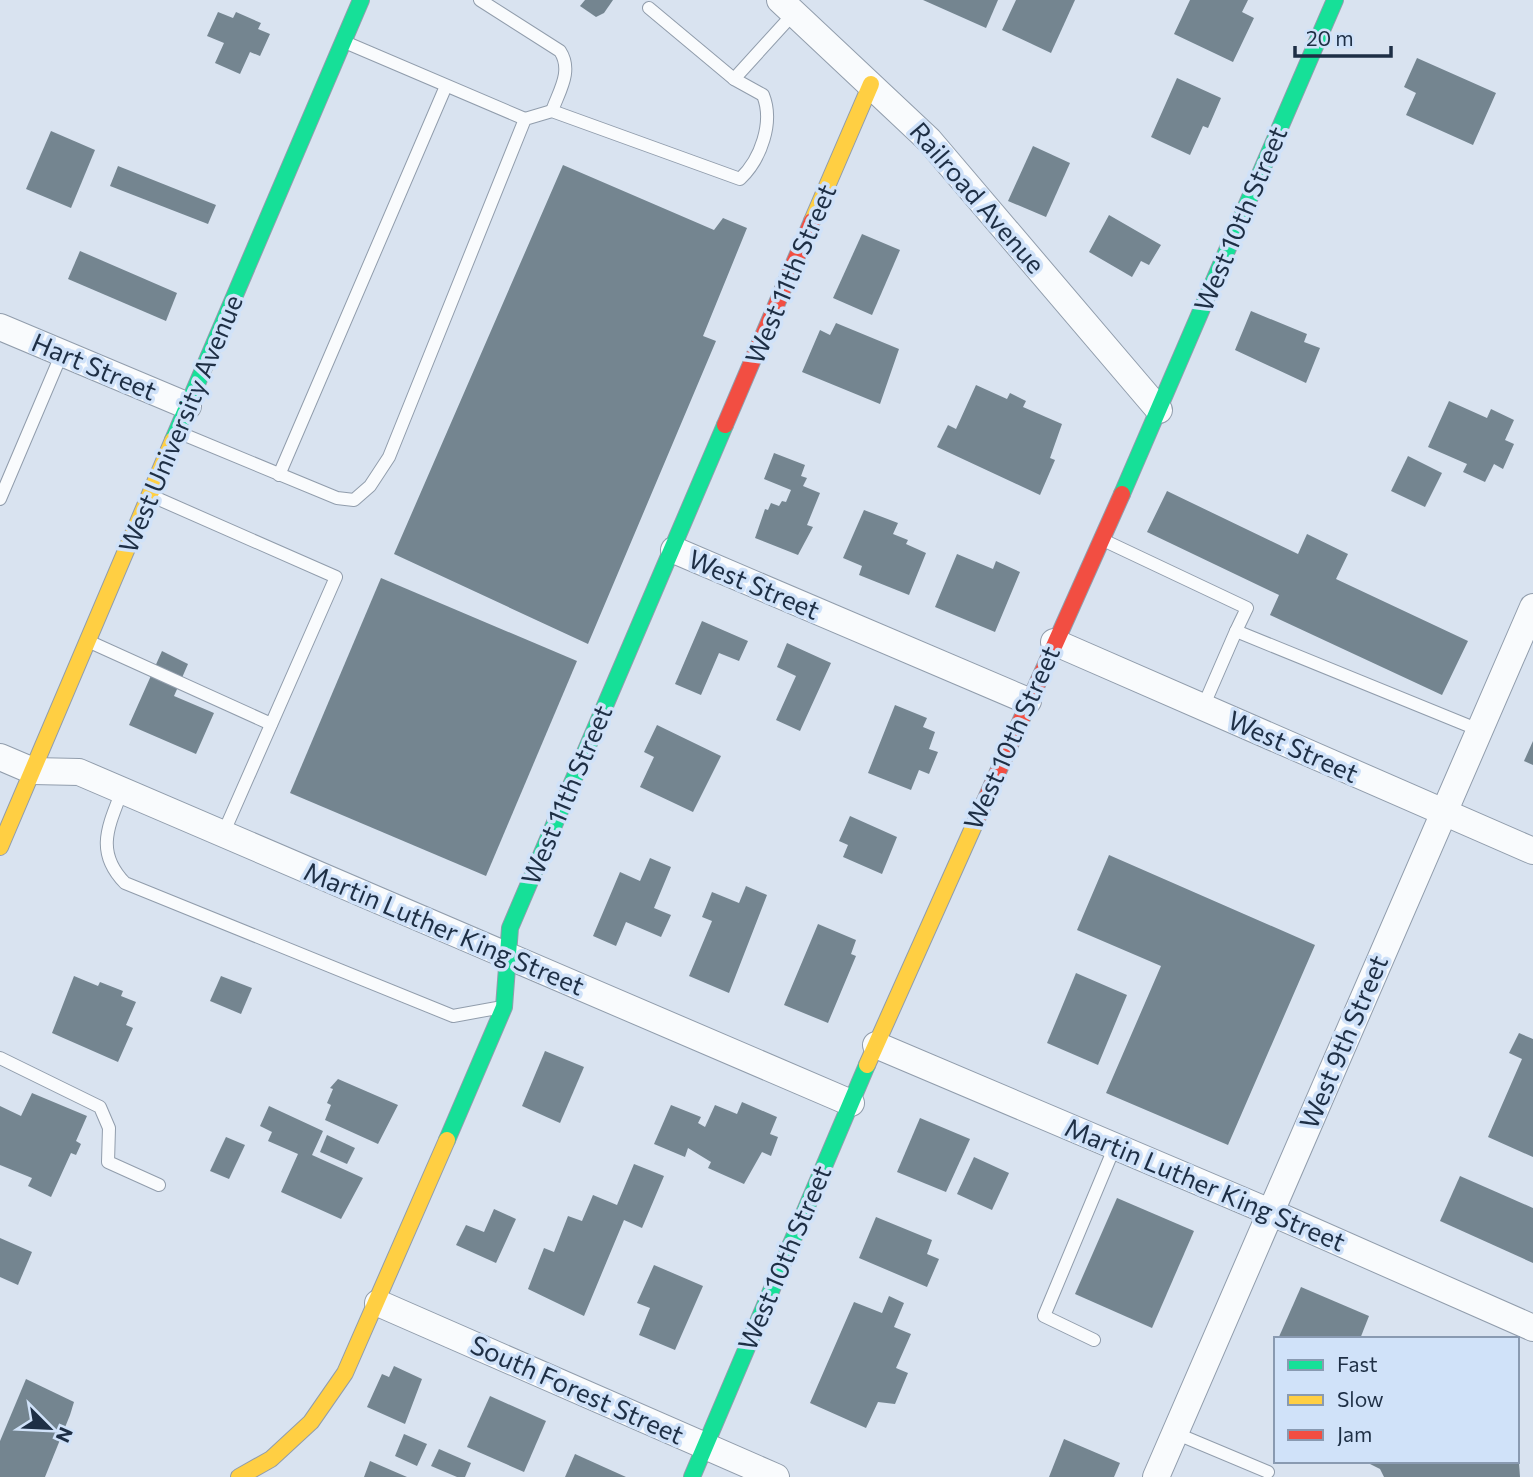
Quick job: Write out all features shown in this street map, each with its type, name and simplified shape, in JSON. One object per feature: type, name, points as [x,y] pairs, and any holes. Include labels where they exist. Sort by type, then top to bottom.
[{"type":"street","name":"West 10th Street","points":[[692,1477],[876,1045],[1159,410],[1335,0]]},
{"type":"street","name":"West University Avenue","points":[[0,847],[344,41],[355,4]]},
{"type":"street","name":"Railroad Avenue","points":[[787,7],[929,140],[1159,410]]},
{"type":"street","name":"West 11th Street","points":[[239,1477],[271,1459],[311,1422],[345,1373],[378,1303],[504,1007],[510,928],[674,550],[871,84]]},
{"type":"street","name":"Hart Street","points":[[0,327],[188,407]]},
{"type":"street","name":"West Street","points":[[674,550],[1028,701]]},
{"type":"street","name":"West 9th Street","points":[[1156,1477],[1533,607]]},
{"type":"street","name":"West Street","points":[[1054,642],[1533,851]]},
{"type":"street","points":[[0,757],[33,771]]},
{"type":"street","name":"Martin Luther King Street","points":[[33,771],[79,772],[851,1103]]},
{"type":"street","name":"Martin Luther King Street","points":[[876,1045],[1270,1212],[1533,1328]]},
{"type":"street","name":"South Forest Street","points":[[378,1303],[776,1477]]},
{"type":"lane","points":[[480,0],[560,51],[568,68],[552,111]]},
{"type":"lane","points":[[734,79],[787,7]]},
{"type":"lane","points":[[344,41],[525,119],[552,111],[740,179],[751,169],[769,123],[769,108],[763,94],[734,79],[649,8]]},
{"type":"lane","points":[[279,475],[446,86]]},
{"type":"lane","points":[[177,432],[337,498],[354,500],[370,486],[388,457],[525,119]]},
{"type":"lane","points":[[0,499],[5,474],[62,353]]},
{"type":"lane","points":[[150,495],[336,577],[223,834]]},
{"type":"lane","points":[[1101,539],[1247,608],[1203,707]]},
{"type":"lane","points":[[1236,631],[1479,730]]},
{"type":"lane","points":[[88,641],[271,724]]},
{"type":"lane","points":[[122,791],[109,825],[106,843],[111,868],[125,883],[453,1016],[504,1007]]},
{"type":"lane","points":[[0,1058],[100,1107],[110,1128],[108,1162],[159,1185]]},
{"type":"lane","points":[[1094,1340],[1044,1316],[1115,1146]]},
{"type":"lane","points":[[1175,1433],[1268,1472]]},
{"type":"building","points":[[585,0],[613,0],[604,13],[596,17],[580,6]]},
{"type":"building","points":[[923,0],[998,0],[986,28]]},
{"type":"building","points":[[1016,0],[1075,0],[1051,53],[1002,30]]},
{"type":"building","points":[[1190,0],[1248,0],[1242,12],[1254,18],[1233,62],[1174,34]]},
{"type":"building","points":[[218,12],[233,18],[236,12],[261,23],[258,29],[270,34],[260,56],[250,52],[240,74],[215,63],[224,43],[207,36]]},
{"type":"building","points":[[1417,58],[1496,93],[1473,145],[1406,115],[1416,93],[1404,87]]},
{"type":"building","points":[[1177,78],[1221,98],[1208,128],[1203,126],[1190,155],[1151,137]]},
{"type":"building","points":[[51,131],[95,150],[71,208],[26,189]]},
{"type":"building","points":[[1033,146],[1070,163],[1046,217],[1008,201]]},
{"type":"building","points":[[563,165],[714,230],[723,218],[747,228],[703,336],[716,341],[588,644],[394,554]]},
{"type":"building","points":[[118,166],[216,205],[208,224],[110,186]]},
{"type":"building","points":[[1109,215],[1161,245],[1149,265],[1141,261],[1132,277],[1089,252]]},
{"type":"building","points":[[862,234],[900,250],[872,315],[833,298]]},
{"type":"building","points":[[80,251],[177,293],[166,321],[68,279]]},
{"type":"building","points":[[1251,311],[1307,334],[1304,342],[1320,348],[1306,383],[1235,350]]},
{"type":"building","points":[[836,323],[899,349],[880,404],[802,372],[820,330],[830,335]]},
{"type":"building","points":[[976,385],[1007,399],[1010,393],[1026,401],[1023,407],[1062,424],[1050,458],[1055,460],[1040,495],[937,447],[948,425],[956,429]]},
{"type":"building","points":[[1449,401],[1487,418],[1491,409],[1514,420],[1505,440],[1514,444],[1503,469],[1494,464],[1485,482],[1463,472],[1467,464],[1428,447]]},
{"type":"building","points":[[774,453],[805,465],[801,476],[807,478],[803,486],[820,493],[807,525],[813,527],[798,555],[755,538],[765,509],[768,510],[771,503],[779,506],[782,501],[786,502],[791,490],[764,479]]},
{"type":"building","points":[[1408,456],[1442,473],[1425,507],[1391,491]]},
{"type":"building","points":[[1167,491],[1298,554],[1307,534],[1348,554],[1336,579],[1468,641],[1442,695],[1270,615],[1279,595],[1147,532]]},
{"type":"building","points":[[864,510],[898,523],[893,534],[908,540],[906,544],[926,553],[909,595],[859,575],[862,566],[843,558]]},
{"type":"building","points":[[957,554],[993,569],[996,561],[1020,572],[995,632],[935,607]]},
{"type":"building","points":[[381,578],[577,661],[486,876],[290,793]]},
{"type":"building","points":[[702,621],[748,641],[739,661],[719,653],[701,695],[675,684]]},
{"type":"building","points":[[787,643],[831,663],[800,731],[776,720],[796,676],[777,667]]},
{"type":"building","points":[[162,651],[188,664],[174,696],[214,713],[196,754],[129,725]]},
{"type":"building","points":[[895,705],[927,718],[923,727],[935,732],[929,749],[938,752],[929,774],[919,770],[911,790],[868,773]]},
{"type":"building","points":[[657,725],[721,756],[693,812],[640,787],[654,757],[644,752]]},
{"type":"building","points":[[1533,741],[1533,765],[1524,761]]},
{"type":"building","points":[[850,816],[897,837],[882,874],[843,857],[848,845],[839,841]]},
{"type":"building","points":[[1109,855],[1315,945],[1228,1145],[1106,1093],[1161,966],[1077,930]]},
{"type":"building","points":[[650,858],[671,867],[654,908],[671,915],[661,937],[626,922],[616,946],[593,936],[620,872],[640,881]]},
{"type":"building","points":[[746,886],[767,895],[729,993],[689,976],[712,921],[702,917],[712,892],[739,903]]},
{"type":"building","points":[[818,924],[856,940],[851,954],[856,956],[828,1023],[784,1005]]},
{"type":"building","points":[[1076,973],[1127,995],[1098,1065],[1047,1043]]},
{"type":"building","points":[[74,976],[98,986],[100,982],[123,991],[121,996],[136,1002],[126,1025],[133,1028],[118,1062],[52,1033]]},
{"type":"building","points":[[221,976],[252,988],[241,1014],[210,1001]]},
{"type":"building","points":[[1519,1033],[1533,1039],[1533,1157],[1488,1137],[1522,1059],[1509,1053]]},
{"type":"building","points":[[545,1051],[584,1067],[560,1123],[522,1106]]},
{"type":"building","points":[[338,1079],[398,1105],[378,1144],[325,1120],[331,1105],[327,1103],[333,1089],[330,1088]]},
{"type":"building","points":[[32,1093],[87,1116],[76,1141],[81,1144],[76,1155],[71,1153],[51,1197],[28,1186],[32,1178],[0,1165],[0,1106],[21,1116]]},
{"type":"building","points":[[742,1102],[777,1117],[770,1134],[778,1137],[771,1156],[762,1152],[744,1184],[708,1168],[711,1162],[688,1148],[685,1157],[654,1144],[671,1105],[701,1117],[698,1123],[705,1127],[715,1105],[737,1114]]},
{"type":"building","points":[[269,1106],[323,1131],[312,1155],[363,1178],[341,1219],[281,1192],[298,1154],[268,1141],[272,1132],[260,1126]]},
{"type":"building","points":[[920,1118],[970,1139],[946,1192],[897,1172]]},
{"type":"building","points":[[327,1135],[355,1148],[347,1164],[320,1152]]},
{"type":"building","points":[[226,1137],[245,1145],[229,1179],[210,1171]]},
{"type":"building","points":[[974,1157],[1009,1173],[992,1210],[957,1194]]},
{"type":"building","points":[[634,1164],[664,1176],[642,1228],[624,1220],[584,1316],[528,1289],[544,1248],[554,1252],[568,1216],[582,1221],[593,1195],[617,1205]]},
{"type":"building","points":[[1460,1176],[1533,1208],[1533,1263],[1440,1221]]},
{"type":"building","points":[[1117,1198],[1194,1231],[1152,1328],[1075,1294]]},
{"type":"building","points":[[494,1209],[516,1219],[496,1263],[456,1245],[466,1225],[484,1232]]},
{"type":"building","points":[[876,1217],[932,1240],[927,1254],[939,1259],[927,1287],[859,1258]]},
{"type":"building","points":[[0,1238],[32,1252],[18,1285],[0,1277]]},
{"type":"building","points":[[654,1265],[703,1286],[675,1350],[639,1335],[650,1308],[637,1303]]},
{"type":"building","points":[[1301,1287],[1369,1316],[1361,1337],[1279,1337]]},
{"type":"building","points":[[889,1296],[904,1303],[894,1327],[911,1334],[896,1368],[908,1373],[895,1404],[878,1402],[866,1428],[810,1403],[854,1302],[882,1313]]},
{"type":"building","points":[[394,1366],[422,1379],[405,1424],[367,1407],[382,1374],[389,1377]]},
{"type":"building","points":[[26,1379],[74,1402],[45,1477],[0,1477],[0,1441]]},
{"type":"building","points":[[490,1396],[546,1421],[524,1472],[467,1447]]},
{"type":"building","points":[[404,1434],[427,1444],[417,1466],[395,1456]]},
{"type":"building","points":[[1064,1439],[1120,1463],[1114,1477],[1049,1477]]},
{"type":"building","points":[[439,1449],[471,1463],[465,1477],[457,1477],[431,1466]]},
{"type":"building","points":[[575,1454],[626,1477],[565,1477]]},
{"type":"building","points":[[370,1461],[407,1477],[364,1477]]},
{"type":"building","points":[[1368,1463],[1519,1463],[1520,1477],[1384,1477],[1380,1469]]},
{"type":"traffic: fast","points":[[173,440],[361,0]]},
{"type":"traffic: fast","points":[[1122,494],[1335,0]]},
{"type":"traffic: fast","points":[[447,1140],[504,1007],[510,928],[725,425]]},
{"type":"traffic: fast","points":[[692,1477],[867,1065]]},
{"type":"traffic: slow","points":[[812,221],[871,84]]},
{"type":"traffic: slow","points":[[0,847],[173,440]]},
{"type":"traffic: slow","points":[[867,1065],[976,821]]},
{"type":"traffic: slow","points":[[239,1477],[271,1459],[311,1422],[345,1373],[447,1140]]},
{"type":"traffic: jam","points":[[725,425],[812,221]]},
{"type":"traffic: jam","points":[[976,821],[1122,494]]}]
